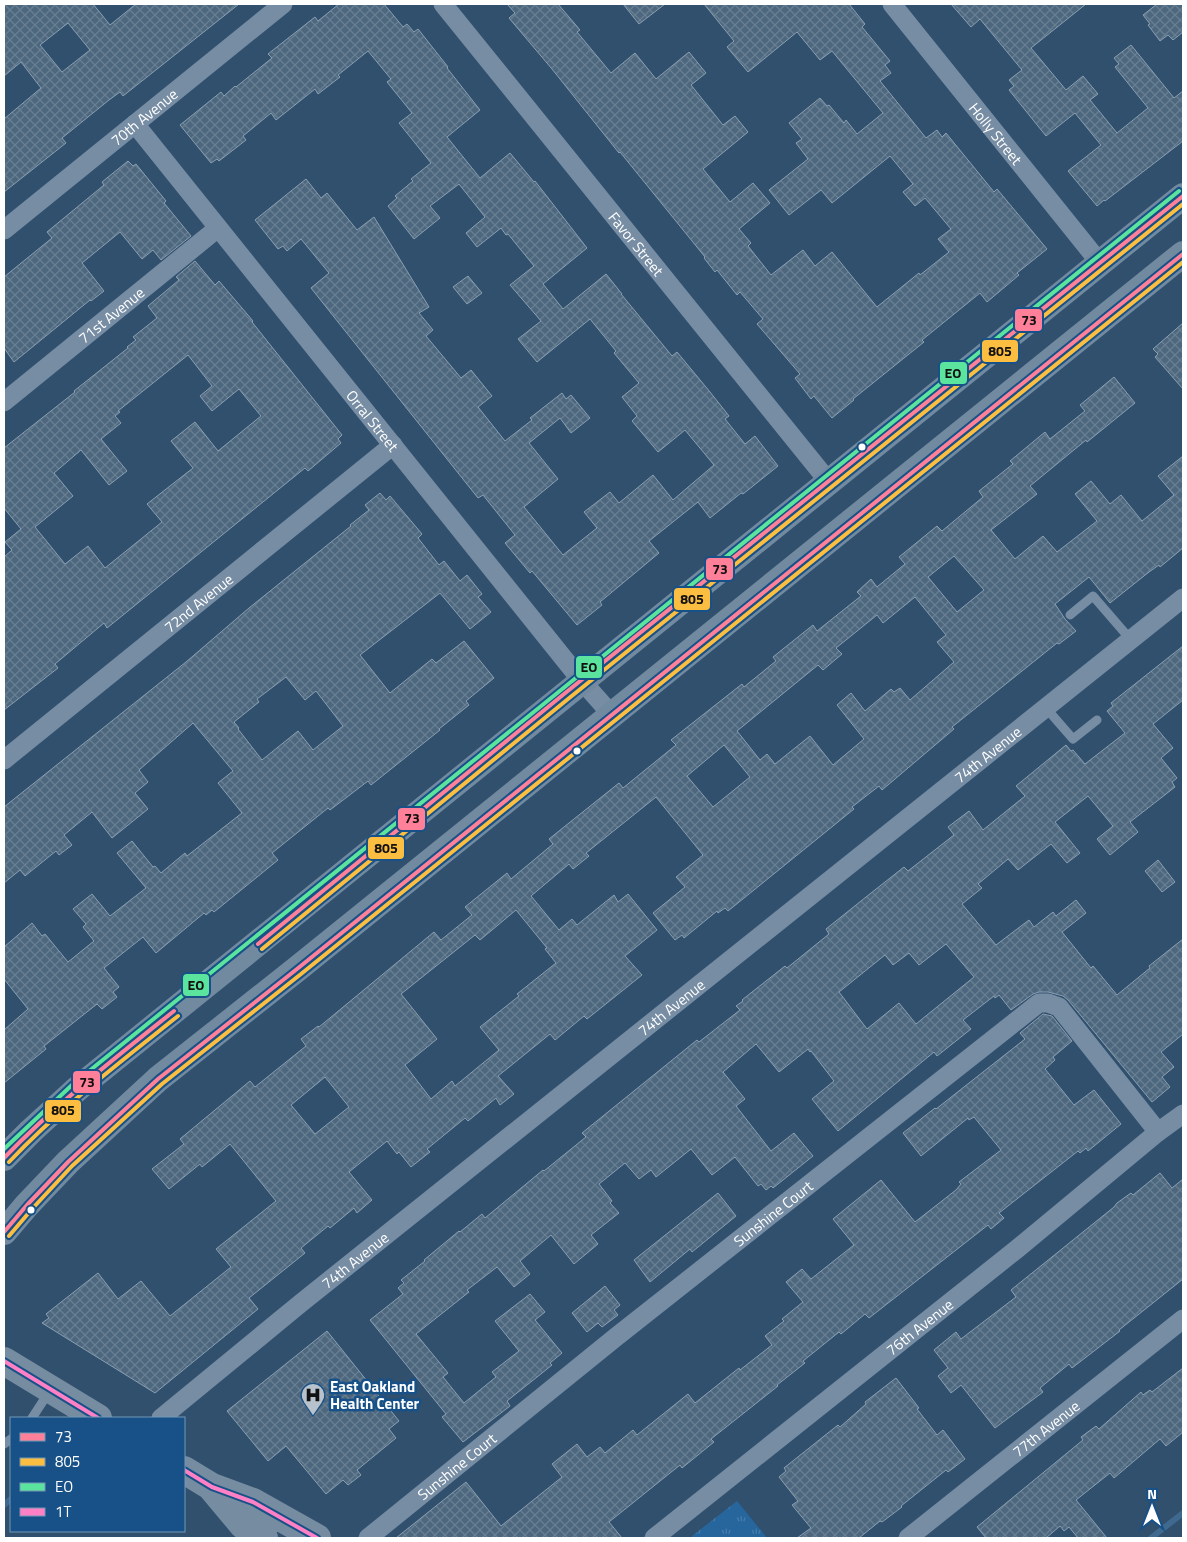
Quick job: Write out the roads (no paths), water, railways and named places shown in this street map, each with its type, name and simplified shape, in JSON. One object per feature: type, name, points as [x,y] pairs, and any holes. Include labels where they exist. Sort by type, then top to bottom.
[{"type":"main road","points":[[4,1158],[77,1089],[581,680],[1182,199]]},
{"type":"main road","points":[[4,1232],[68,1162],[158,1079],[305,963],[1183,254]]},
{"type":"main road","points":[[4,1361],[96,1417]]},
{"type":"main road","points":[[185,1471],[212,1487],[253,1502],[317,1538]]},
{"type":"main road","points":[[212,1487],[243,1525],[264,1538]]},
{"type":"street","name":"70th Avenue","points":[[4,230],[283,4]]},
{"type":"street","name":"Favor Street","points":[[444,4],[829,482]]},
{"type":"street","name":"Holly Street","points":[[892,4],[1100,263]]},
{"type":"street","name":"Orral Street","points":[[135,124],[581,680],[612,715]]},
{"type":"street","name":"71st Avenue","points":[[4,402],[218,228]]},
{"type":"street","name":"72nd Avenue","points":[[4,760],[393,445]]},
{"type":"street","name":"74th Avenue","points":[[162,1417],[301,1303],[1183,598]]},
{"type":"street","name":"Sunshine Court","points":[[368,1538],[616,1337],[1039,1003],[1048,1003],[1059,1007],[1158,1132]]},
{"type":"street","name":"76th Avenue","points":[[654,1538],[1017,1249],[1158,1132],[1183,1114]]},
{"type":"street","name":"77th Avenue","points":[[908,1538],[1183,1319]]},
{"type":"lane","points":[[1070,615],[1093,596],[1131,640]]},
{"type":"lane","points":[[1046,708],[1073,739],[1098,720]]},
{"type":"lane","points":[[33,1417],[50,1389]]},
{"type":"waterway","points":[[4,1505],[10,1500]]},
{"type":"waterway","points":[[1151,1538],[1183,1513]]},
{"type":"place","name":"East Oakland Health Center","points":[[313,1416]]}]
